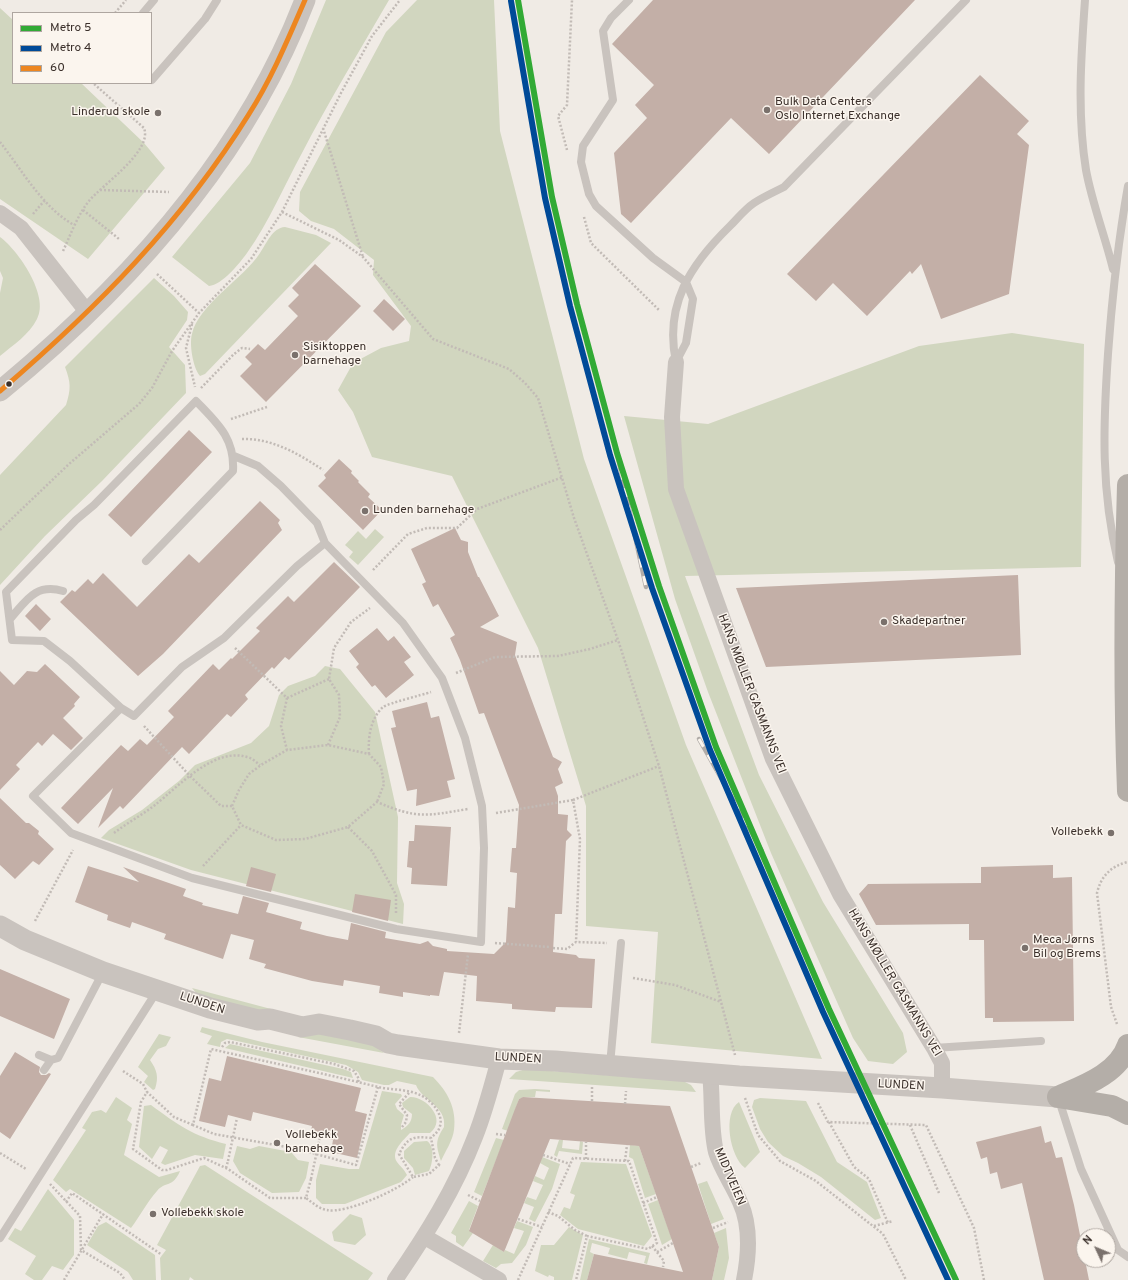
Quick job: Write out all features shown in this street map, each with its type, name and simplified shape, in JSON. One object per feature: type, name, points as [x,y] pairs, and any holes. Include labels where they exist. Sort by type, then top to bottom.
[{"type":"highway","points":[[1128,485],[1124,592],[1125,721],[1128,791]]},
{"type":"highway","points":[[1058,1097],[1100,1078],[1118,1060],[1128,1045]]},
{"type":"highway","points":[[1058,1097],[1112,1106],[1128,1114]]},
{"type":"street","points":[[0,390],[88,313],[124,277],[163,233],[229,144],[268,79],[305,0]]},
{"type":"street","points":[[0,213],[21,228],[88,313]]},
{"type":"street","name":"HANS MØLLER GASMANNS VEI","points":[[676,362],[672,417],[676,490],[773,759],[840,894],[942,1063],[942,1088]]},
{"type":"street","name":"LUNDEN","points":[[0,926],[25,940],[103,972],[186,998],[210,1008],[258,1020],[270,1019],[302,1027],[319,1024],[376,1036],[388,1043],[499,1059],[1058,1097]]},
{"type":"street","points":[[395,1280],[425,1237],[452,1189],[475,1137],[499,1059]]},
{"type":"street","name":"MIDTVEIEN","points":[[710,1073],[713,1106],[712,1135],[717,1155],[741,1202],[747,1224],[747,1265],[744,1280]]},
{"type":"street","points":[[425,1237],[499,1280]]},
{"type":"lane","points":[[144,12],[154,0]]},
{"type":"lane","points":[[152,80],[206,19],[217,0]]},
{"type":"lane","points":[[629,0],[611,18],[603,31],[612,100],[583,146],[581,162],[589,194],[596,206],[653,258],[686,282],[693,299],[686,343],[676,362]]},
{"type":"lane","points":[[676,362],[672,341],[678,298],[686,282],[714,241],[753,204],[784,187],[966,0]]},
{"type":"lane","points":[[1085,0],[1081,96],[1083,144],[1087,171],[1114,273]]},
{"type":"lane","points":[[1124,592],[1113,543],[1106,498],[1103,432],[1114,273],[1128,186]]},
{"type":"lane","points":[[146,561],[233,471],[234,456],[228,439],[218,424],[196,400],[94,505],[76,520],[6,592],[12,640],[44,641],[70,661],[121,708],[134,716],[182,666],[224,638],[297,566],[325,543]]},
{"type":"lane","points":[[121,708],[33,796],[72,833],[192,878],[396,929],[481,942],[483,811],[465,738],[442,678],[403,623],[363,580],[325,543],[317,523],[281,486],[258,466],[234,456]]},
{"type":"lane","points":[[10,619],[33,594],[51,588],[63,591]]},
{"type":"lane","points":[[610,1066],[622,943]]},
{"type":"lane","points":[[39,1055],[51,1060],[58,1058],[103,972]]},
{"type":"lane","points":[[0,1238],[157,990]]},
{"type":"lane","points":[[934,1048],[1041,1042]]},
{"type":"lane","points":[[44,1070],[51,1060]]},
{"type":"lane","points":[[1058,1097],[1081,1169],[1118,1250],[1128,1257]]},
{"type":"path","points":[[116,12],[126,0]]},
{"type":"path","points":[[0,530],[16,513],[69,464],[139,404],[152,388],[172,351],[199,313],[251,259],[282,212],[372,36],[400,0]]},
{"type":"path","points":[[63,252],[74,225],[83,210],[100,190],[128,164],[145,139],[146,132],[136,120],[94,84]]},
{"type":"path","points":[[324,128],[363,257]]},
{"type":"path","points":[[0,142],[45,200],[60,216],[74,225]]},
{"type":"path","points":[[100,190],[172,192]]},
{"type":"path","points":[[83,210],[119,239]]},
{"type":"path","points":[[282,212],[339,240],[363,257],[433,339],[509,369],[525,383],[538,398],[563,477],[574,518],[618,640],[659,766],[736,1059]]},
{"type":"path","points":[[157,274],[199,313]]},
{"type":"path","points":[[193,321],[186,348],[196,393],[234,354],[242,348],[250,349]]},
{"type":"path","points":[[218,424],[242,414],[267,407]]},
{"type":"path","points":[[228,439],[250,439],[296,452],[323,470]]},
{"type":"path","points":[[363,580],[408,534],[428,528],[457,528],[477,509],[563,477]]},
{"type":"path","points":[[328,745],[340,717],[340,695],[330,679],[334,648],[351,622],[382,600]]},
{"type":"path","points":[[224,638],[287,698]]},
{"type":"path","points":[[442,678],[495,657],[558,656],[590,649],[618,640]]},
{"type":"path","points":[[287,698],[330,679]]},
{"type":"path","points":[[369,754],[368,739],[373,722],[384,707],[446,688]]},
{"type":"path","points":[[287,698],[281,726],[287,750]]},
{"type":"path","points":[[134,716],[190,776],[222,806],[232,806]]},
{"type":"path","points":[[328,745],[369,754],[381,767],[384,784],[377,802],[348,827],[305,839],[276,840],[241,825],[232,806],[242,784],[249,774],[260,765],[287,750],[328,745]]},
{"type":"path","points":[[100,844],[154,806],[202,767],[221,757],[248,757],[260,765]]},
{"type":"path","points":[[377,802],[402,813],[422,816],[483,811],[573,800],[659,766]]},
{"type":"path","points":[[573,800],[580,839],[576,942]]},
{"type":"path","points":[[192,878],[241,825]]},
{"type":"path","points":[[348,827],[372,851],[396,895],[396,929]]},
{"type":"path","points":[[34,924],[80,837]]},
{"type":"path","points":[[1118,1024],[1111,1007],[1097,893],[1099,884],[1104,875],[1112,868],[1128,862]]},
{"type":"path","points":[[459,1036],[469,941]]},
{"type":"path","points":[[481,942],[549,947]]},
{"type":"path","points":[[553,948],[567,949],[576,942],[608,943]]},
{"type":"path","points":[[618,976],[675,985],[721,1002]]},
{"type":"path","points":[[222,1047],[225,1043],[230,1042],[334,1064],[354,1071],[359,1079],[358,1082]]},
{"type":"path","points":[[193,1125],[211,1049],[378,1087],[421,1095],[434,1106],[439,1114],[440,1126],[432,1138],[435,1158],[439,1165],[445,1169]]},
{"type":"path","points":[[121,1070],[143,1084],[147,1092],[174,1117],[214,1134],[298,1149],[356,1165],[378,1087]]},
{"type":"path","points":[[592,1087],[592,1101]]},
{"type":"path","points":[[625,1104],[626,1091]]},
{"type":"path","points":[[147,1092],[140,1102],[133,1149],[162,1170],[167,1170],[204,1158],[226,1168],[270,1198],[306,1198],[320,1208],[335,1211],[357,1205],[393,1190],[413,1178],[429,1174],[439,1165]]},
{"type":"path","points":[[402,1127],[406,1122],[407,1115],[399,1104],[410,1092]]},
{"type":"path","points":[[743,1093],[758,1135],[780,1161],[816,1181],[883,1234],[906,1280]]},
{"type":"path","points":[[815,1097],[854,1167],[869,1179],[888,1223]]},
{"type":"path","points":[[226,1168],[238,1118]]},
{"type":"path","points":[[829,1122],[926,1125],[974,1228],[984,1280]]},
{"type":"path","points":[[910,1125],[940,1192]]},
{"type":"path","points":[[496,1134],[505,1136]]},
{"type":"path","points":[[306,1198],[320,1137]]},
{"type":"path","points":[[413,1178],[399,1154],[405,1143],[412,1138],[432,1138]]},
{"type":"path","points":[[586,1142],[586,1159]]},
{"type":"path","points":[[625,1161],[626,1145]]},
{"type":"path","points":[[0,1153],[48,1182],[80,1216],[81,1250]]},
{"type":"path","points":[[544,1155],[570,1164]]},
{"type":"path","points":[[518,1280],[548,1212],[573,1158],[629,1161],[657,1243],[648,1249],[587,1236],[575,1230],[558,1216],[548,1212]]},
{"type":"path","points":[[691,1167],[705,1161]]},
{"type":"path","points":[[66,1202],[72,1193],[162,1255]]},
{"type":"path","points":[[466,1194],[480,1201]]},
{"type":"path","points":[[644,1203],[657,1197]]},
{"type":"path","points":[[64,1280],[103,1214]]},
{"type":"path","points":[[518,1219],[542,1227]]},
{"type":"path","points":[[713,1228],[730,1221]]},
{"type":"path","points":[[874,1226],[893,1221]]},
{"type":"path","points":[[576,1280],[587,1236]]},
{"type":"path","points":[[657,1252],[673,1243]]},
{"type":"path","points":[[652,1246],[664,1261],[663,1267]]},
{"type":"path","points":[[81,1250],[120,1273],[125,1280]]},
{"type":"green space","points":[[326,0],[389,0],[323,114],[255,241],[244,258],[225,278],[214,285],[209,286],[172,257],[250,163],[291,84]]},
{"type":"green space","points":[[417,0],[494,0],[500,131],[584,459],[686,745],[822,1059],[651,1043],[658,932],[586,926],[586,806],[538,648],[452,476],[372,457],[353,412],[338,390],[353,363],[381,348],[409,341],[411,326],[373,275],[374,260],[334,229],[311,221],[299,211],[300,192],[386,32]]},
{"type":"green space","points":[[0,8],[12,19],[12,84],[82,84],[144,143],[165,168],[88,259],[0,199]]},
{"type":"green space","points":[[285,227],[316,235],[331,243],[205,374],[200,376],[195,367],[191,350],[191,338],[196,323],[212,302],[253,262],[273,233],[280,228]]},
{"type":"green space","points":[[0,237],[15,252],[30,274],[36,286],[40,309],[37,319],[30,330],[0,356],[0,293],[3,278],[0,271]]},
{"type":"green space","points":[[154,278],[174,296],[188,312],[187,320],[169,347],[185,365],[186,393],[102,481],[45,536],[0,585],[0,475],[66,405],[70,386],[65,367]]},
{"type":"green space","points":[[1012,333],[1084,344],[1081,567],[685,576],[759,775],[823,902],[903,1033],[907,1052],[893,1064],[868,1061],[853,1038],[771,853],[708,692],[675,599],[624,416],[708,424],[919,346]]},
{"type":"green space","points":[[375,529],[384,537],[358,565],[349,557],[353,552],[345,545],[358,531],[366,539]]},
{"type":"green space","points":[[325,666],[340,669],[375,712],[398,817],[397,883],[404,904],[403,924],[191,870],[101,838],[109,830],[142,810],[179,781],[195,765],[251,743],[269,726],[279,695],[288,686],[315,676]]},
{"type":"green space","points":[[192,988],[271,1009],[263,1012],[201,999]]},
{"type":"green space","points":[[202,1027],[262,1042],[433,1077],[447,1094],[454,1114],[455,1122],[451,1142],[441,1161],[437,1143],[444,1127],[444,1120],[438,1109],[419,1091],[416,1085],[397,1081],[389,1085],[384,1085],[362,1080],[358,1072],[346,1065],[227,1039],[221,1042],[220,1047],[207,1044],[212,1036],[200,1032]]},
{"type":"green space","points":[[312,1031],[364,1039],[384,1053],[298,1037]]},
{"type":"green space","points":[[159,1034],[171,1037],[166,1046],[158,1049],[150,1060],[156,1070],[157,1077],[155,1089],[153,1090],[144,1082],[148,1076],[138,1067]]},
{"type":"green space","points":[[230,1044],[343,1069],[351,1072],[353,1078],[225,1048]]},
{"type":"green space","points":[[526,1069],[683,1081],[691,1085],[696,1092],[509,1079],[516,1072]]},
{"type":"green space","points":[[519,1090],[550,1090],[550,1092],[536,1091],[535,1097],[524,1097],[519,1099],[508,1131],[502,1129],[515,1094]]},
{"type":"green space","points":[[382,1091],[401,1094],[402,1096],[395,1104],[397,1109],[404,1115],[401,1130],[408,1125],[411,1119],[412,1114],[403,1107],[402,1103],[410,1097],[422,1100],[428,1104],[436,1115],[437,1121],[435,1127],[430,1133],[410,1133],[401,1142],[396,1150],[395,1158],[407,1175],[401,1182],[345,1204],[322,1204],[316,1198],[316,1180],[320,1164],[349,1169],[359,1169]]},
{"type":"green space","points":[[116,1097],[132,1108],[127,1120],[132,1124],[124,1155],[159,1177],[180,1171],[175,1180],[157,1191],[131,1228],[70,1189],[66,1192],[53,1180],[86,1130],[82,1128],[92,1112],[101,1110],[106,1113]]},
{"type":"green space","points":[[760,1098],[806,1101],[837,1162],[867,1182],[881,1218],[875,1220],[821,1177],[783,1156],[768,1142],[760,1129],[752,1107],[754,1100]]},
{"type":"green space","points":[[739,1102],[760,1152],[745,1168],[735,1155],[729,1125],[734,1108]]},
{"type":"green space","points":[[151,1105],[186,1129],[214,1141],[226,1144],[223,1159],[195,1155],[165,1165],[161,1163],[168,1150],[160,1146],[152,1159],[139,1147],[144,1106]]},
{"type":"green space","points":[[496,1138],[504,1140],[482,1196],[474,1192]]},
{"type":"green space","points":[[559,1140],[563,1140],[562,1148],[579,1150],[580,1141],[583,1142],[582,1154],[559,1151],[557,1157],[554,1155]]},
{"type":"green space","points":[[427,1141],[430,1143],[432,1151],[429,1171],[415,1175],[413,1168],[404,1158],[404,1151],[414,1142]]},
{"type":"green space","points":[[630,1145],[639,1146],[656,1194],[645,1198],[633,1159],[629,1157]]},
{"type":"green space","points":[[237,1146],[250,1149],[259,1146],[291,1152],[298,1160],[309,1162],[306,1178],[299,1192],[272,1193],[240,1173],[233,1161]]},
{"type":"green space","points":[[542,1157],[560,1164],[552,1189],[535,1222],[529,1219],[534,1207],[524,1203],[527,1197],[536,1200],[543,1185],[533,1181],[535,1176],[544,1180],[549,1168],[540,1163]]},
{"type":"green space","points":[[581,1162],[626,1164],[652,1236],[644,1246],[578,1229],[560,1215],[564,1207],[570,1209],[575,1195],[570,1193]]},
{"type":"green space","points":[[205,1165],[373,1273],[368,1280],[194,1280],[190,1277],[189,1280],[161,1280],[160,1258],[166,1250],[157,1245],[200,1166]]},
{"type":"green space","points":[[707,1181],[724,1219],[711,1224],[698,1184]]},
{"type":"green space","points":[[48,1189],[74,1220],[74,1255],[63,1270],[52,1266],[42,1280],[34,1280],[25,1274],[36,1256],[8,1239],[15,1228],[21,1231]]},
{"type":"green space","points":[[658,1200],[672,1239],[662,1245],[648,1204]]},
{"type":"green space","points":[[469,1201],[478,1206],[469,1230],[473,1233],[463,1247],[456,1242],[456,1236],[451,1233]]},
{"type":"green space","points":[[350,1214],[362,1218],[366,1235],[355,1245],[334,1241],[332,1232]]},
{"type":"green space","points":[[517,1221],[533,1227],[526,1245],[512,1263],[501,1264],[496,1268],[483,1261],[493,1245],[504,1252],[505,1250],[514,1254],[524,1231],[514,1228]]},
{"type":"green space","points":[[106,1222],[155,1255],[156,1280],[133,1280],[128,1272],[87,1245],[98,1226]]},
{"type":"green space","points":[[569,1227],[583,1235],[572,1280],[554,1280],[554,1277],[549,1275],[548,1277],[535,1271],[541,1245],[554,1245]]},
{"type":"green space","points":[[726,1228],[729,1258],[724,1280],[712,1280],[719,1247],[714,1233]]},
{"type":"green space","points":[[589,1239],[650,1253],[647,1264],[644,1263],[646,1256],[629,1252],[627,1259],[608,1254],[610,1248],[592,1243],[590,1252],[594,1254],[587,1280],[580,1280]]},
{"type":"building","name":"Bulk Data Centers Oslo Internet Exchange","points":[[653,0],[915,0],[769,154],[731,118],[631,223],[621,214],[614,153],[647,118],[635,105],[654,85],[612,44]]},
{"type":"building","points":[[980,75],[1029,121],[1017,134],[1029,145],[1009,294],[941,319],[921,264],[912,274],[910,271],[867,316],[833,283],[816,301],[787,274]]},
{"type":"building","points":[[315,264],[361,306],[266,402],[240,376],[252,364],[245,357],[258,344],[265,350],[298,316],[288,306],[299,295],[292,288]]},
{"type":"building","points":[[384,299],[405,319],[393,331],[373,311]]},
{"type":"building","points":[[189,430],[212,452],[131,537],[108,515]]},
{"type":"building","points":[[339,459],[352,471],[351,473],[359,481],[358,482],[370,494],[368,497],[382,510],[363,530],[318,486],[326,478],[324,475]]},
{"type":"building","points":[[260,501],[280,520],[278,523],[282,530],[163,654],[138,676],[60,602],[72,590],[75,592],[88,579],[93,584],[103,573],[137,607],[189,554],[199,563]]},
{"type":"building","points":[[455,528],[461,540],[468,542],[468,552],[478,577],[499,616],[480,627],[517,642],[515,655],[548,744],[553,757],[562,762],[558,769],[563,783],[555,787],[558,796],[558,814],[568,815],[567,830],[572,835],[566,841],[562,914],[555,914],[553,952],[576,955],[579,958],[595,959],[592,1008],[556,1007],[555,1012],[512,1009],[512,1004],[476,1001],[477,976],[444,972],[439,996],[403,992],[403,997],[379,993],[380,986],[344,980],[343,986],[312,981],[264,968],[266,964],[249,959],[254,940],[231,934],[223,959],[164,939],[166,934],[132,922],[130,928],[107,920],[108,915],[75,902],[88,866],[139,882],[123,867],[186,889],[183,896],[203,903],[202,905],[238,914],[243,896],[269,903],[266,912],[302,922],[300,929],[327,936],[348,940],[351,923],[386,932],[385,938],[420,944],[428,941],[433,946],[447,949],[447,951],[494,954],[506,942],[508,907],[515,908],[517,873],[510,872],[512,848],[516,848],[519,805],[484,713],[479,714],[460,660],[450,638],[455,635],[438,604],[433,607],[422,584],[426,582],[411,549]]},
{"type":"building","points":[[334,562],[360,587],[289,660],[285,657],[274,669],[272,667],[245,695],[248,699],[231,717],[227,714],[189,754],[182,747],[123,809],[120,806],[98,828],[113,788],[78,824],[61,808],[121,745],[128,751],[140,739],[147,745],[174,717],[168,711],[213,664],[219,670],[260,631],[256,628],[288,596],[294,602]]},
{"type":"building","name":"Skadepartner","points":[[1018,575],[1021,655],[766,667],[736,588]]},
{"type":"building","points":[[36,604],[51,619],[40,631],[25,616]]},
{"type":"building","points":[[377,628],[388,641],[394,636],[411,657],[404,662],[414,675],[386,698],[375,685],[372,687],[356,667],[359,664],[349,651]]},
{"type":"building","points":[[45,664],[80,697],[74,704],[75,706],[63,718],[83,738],[71,750],[53,734],[42,746],[38,742],[16,765],[20,769],[0,790],[0,671],[14,685],[27,671],[37,672]]},
{"type":"building","points":[[427,702],[431,718],[439,716],[455,779],[447,781],[451,797],[416,806],[417,789],[407,791],[391,728],[396,727],[392,711]]},
{"type":"building","points":[[0,798],[26,823],[29,823],[39,831],[38,834],[54,849],[39,865],[33,861],[15,879],[0,865]]},
{"type":"building","points":[[415,825],[451,827],[447,886],[411,884],[412,868],[407,867],[409,841],[414,841]]},
{"type":"building","points":[[1053,865],[1053,878],[1072,877],[1074,1021],[993,1022],[993,1018],[985,1018],[984,940],[969,940],[969,924],[876,925],[859,894],[868,884],[981,883],[981,867]]},
{"type":"building","points":[[251,867],[276,874],[271,892],[246,886]]},
{"type":"building","points":[[355,894],[391,900],[388,921],[352,912]]},
{"type":"building","points":[[0,969],[70,999],[54,1039],[0,1016]]},
{"type":"building","points":[[15,1052],[40,1067],[39,1072],[41,1075],[51,1074],[10,1139],[0,1132],[0,1076]]},
{"type":"building","points":[[227,1056],[361,1088],[355,1111],[367,1114],[357,1158],[331,1152],[333,1140],[310,1135],[312,1126],[253,1112],[251,1121],[228,1115],[225,1127],[199,1121],[209,1078],[221,1081]]},
{"type":"building","points":[[523,1097],[670,1106],[719,1247],[712,1280],[587,1280],[594,1254],[683,1272],[639,1146],[550,1139],[504,1252],[469,1231],[519,1099]]},
{"type":"building","points":[[1041,1126],[1045,1143],[1051,1141],[1056,1158],[1062,1157],[1079,1228],[1076,1228],[1076,1268],[1087,1268],[1089,1280],[1044,1280],[1022,1183],[1001,1189],[997,1172],[990,1174],[987,1157],[981,1159],[976,1142]]},
{"type":"railway","points":[[617,453],[646,587]]},
{"type":"railway","points":[[699,739],[762,851]]},
{"type":"metro line","name":"5","points":[[518,0],[552,197],[577,304],[617,453],[659,586],[716,747],[829,1009],[956,1280]]},
{"type":"metro line","name":"4","points":[[511,1],[545,198],[570,306],[610,455],[652,588],[710,750],[823,1012],[948,1280]]},
{"type":"transit line","name":"60","points":[[0,391],[36,360],[104,295],[136,262],[195,191],[223,154],[249,114],[279,58],[305,0]]},
{"type":"place","name":"Bulk Data Centers Oslo Internet Exchange","points":[[767,110]]},
{"type":"place","name":"Linderud skole","points":[[158,113]]},
{"type":"place","name":"Sisiktoppen barnehage","points":[[295,355]]},
{"type":"place","name":"Lunden barnehage","points":[[365,511]]},
{"type":"place","name":"Skadepartner","points":[[884,622]]},
{"type":"place","name":"Vollebekk","points":[[1111,833]]},
{"type":"place","name":"Meca Jørns Bil og Brems","points":[[1025,948]]},
{"type":"place","name":"Vollebekk barnehage","points":[[277,1143]]},
{"type":"place","name":"Vollebekk skole","points":[[153,1214]]}]
